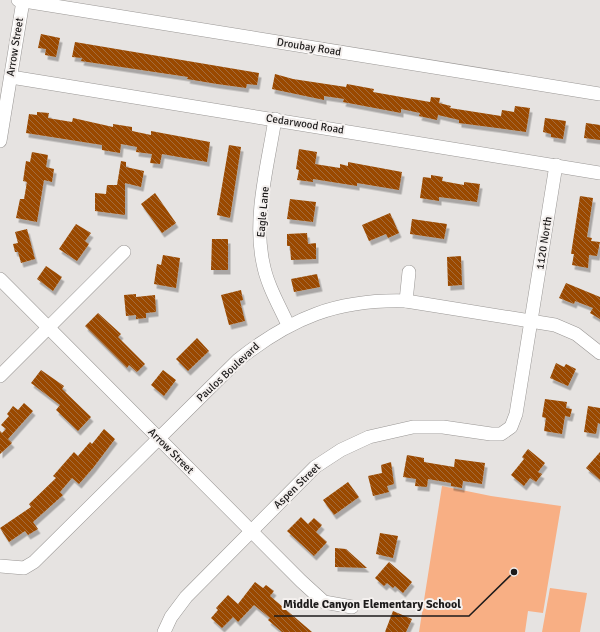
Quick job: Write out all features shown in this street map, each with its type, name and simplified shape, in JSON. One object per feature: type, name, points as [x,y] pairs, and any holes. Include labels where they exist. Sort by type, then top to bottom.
[{"type":"street","name":"Arrow Street","points":[[0,141],[11,77],[21,0]]},
{"type":"street","name":"Droubay Road","points":[[21,0],[600,94]]},
{"type":"street","name":"Cedarwood Road","points":[[11,77],[600,173]]},
{"type":"street","name":"Eagle Lane","points":[[275,119],[260,214],[259,238],[266,274],[288,325]]},
{"type":"street","name":"1120 North","points":[[531,320],[556,165]]},
{"type":"street","points":[[0,376],[124,252]]},
{"type":"street","points":[[406,301],[409,272]]},
{"type":"street","name":"Arrow Street","points":[[0,279],[251,531],[324,602],[352,607]]},
{"type":"street","name":"Paulos Boulevard","points":[[0,566],[24,568],[34,562],[238,360],[262,341],[288,325],[319,312],[352,304],[386,300],[406,301],[531,320],[566,329],[585,340],[600,353]]},
{"type":"street","name":"Aspen Street","points":[[164,632],[171,617],[186,597],[315,467],[341,450],[368,437],[413,427],[443,427],[501,434],[511,427],[516,414],[531,320]]},
{"type":"shaded area","points":[[442,486],[491,496],[561,506],[543,613],[528,611],[525,632],[419,632]]},
{"type":"shaded area","points":[[550,588],[587,593],[580,632],[542,632]]},
{"type":"building","points":[[41,34],[60,38],[56,57],[45,55],[46,49],[38,48]]},
{"type":"building","points":[[75,42],[259,73],[257,85],[247,84],[246,88],[187,79],[188,77],[81,61],[82,58],[72,57]]},
{"type":"building","points":[[275,74],[293,79],[346,87],[347,84],[374,89],[373,92],[430,102],[431,97],[440,98],[439,103],[451,106],[450,108],[501,116],[502,110],[514,112],[515,106],[530,108],[526,132],[459,123],[459,120],[438,115],[437,120],[419,116],[420,113],[401,109],[401,113],[343,102],[344,99],[324,96],[324,100],[272,89]]},
{"type":"building","points":[[37,112],[49,113],[48,118],[72,122],[73,118],[113,127],[113,124],[132,127],[132,131],[151,135],[151,131],[210,142],[207,162],[162,154],[160,164],[150,163],[152,154],[136,152],[137,147],[121,144],[120,153],[102,150],[102,145],[26,133],[29,114],[37,115]]},
{"type":"building","points":[[545,118],[566,121],[563,139],[551,137],[551,134],[543,132]]},
{"type":"building","points":[[586,123],[600,125],[600,140],[584,138]]},
{"type":"building","points":[[229,145],[241,147],[230,218],[217,215]]},
{"type":"building","points":[[299,149],[317,152],[315,164],[340,168],[340,164],[348,166],[348,162],[402,172],[399,190],[357,183],[357,186],[313,179],[313,182],[297,180],[299,170],[296,169]]},
{"type":"building","points":[[32,152],[48,155],[46,167],[54,169],[52,182],[44,180],[37,222],[16,218],[20,199],[24,199],[27,182],[23,181],[26,161],[30,162]]},
{"type":"building","points":[[121,161],[126,162],[126,167],[144,171],[141,187],[125,183],[125,215],[95,211],[95,193],[106,194],[107,185],[117,185]]},
{"type":"building","points":[[431,175],[443,177],[442,181],[464,185],[464,182],[480,184],[477,202],[439,197],[439,201],[420,198],[423,177],[431,178]]},
{"type":"building","points":[[155,193],[176,223],[162,233],[141,204]]},
{"type":"building","points":[[580,196],[593,198],[587,237],[592,238],[591,241],[600,242],[597,256],[589,255],[588,268],[572,265],[574,254],[571,254]]},
{"type":"building","points":[[290,199],[316,202],[313,222],[287,219]]},
{"type":"building","points":[[390,213],[399,233],[388,238],[386,234],[369,241],[362,225]]},
{"type":"building","points":[[412,219],[447,224],[444,239],[410,234]]},
{"type":"building","points":[[76,224],[91,233],[85,241],[89,244],[77,261],[59,249]]},
{"type":"building","points":[[27,229],[35,259],[21,263],[18,252],[15,252],[13,244],[18,243],[15,232]]},
{"type":"building","points":[[307,233],[308,244],[316,243],[316,259],[291,260],[290,246],[287,246],[287,234]]},
{"type":"building","points":[[212,239],[228,239],[228,270],[211,270]]},
{"type":"building","points":[[163,255],[180,258],[176,288],[154,284],[157,264],[161,265]]},
{"type":"building","points":[[461,256],[462,285],[448,286],[447,257]]},
{"type":"building","points":[[46,266],[62,277],[53,291],[37,279]]},
{"type":"building","points":[[317,274],[320,287],[294,292],[291,279]]},
{"type":"building","points":[[566,283],[600,297],[600,319],[590,313],[593,308],[575,301],[574,304],[559,298]]},
{"type":"building","points":[[241,290],[243,300],[240,301],[245,321],[229,325],[221,295]]},
{"type":"building","points":[[136,294],[136,297],[155,295],[156,312],[146,313],[146,318],[136,319],[136,315],[126,316],[124,295]]},
{"type":"building","points":[[98,313],[121,334],[118,337],[145,364],[137,372],[129,365],[127,368],[85,326]]},
{"type":"building","points":[[197,338],[209,351],[188,371],[176,359]]},
{"type":"building","points":[[556,363],[564,367],[566,364],[576,369],[568,386],[550,378]]},
{"type":"building","points":[[41,370],[64,386],[62,389],[91,417],[78,431],[56,410],[60,405],[31,383]]},
{"type":"building","points":[[163,370],[176,380],[164,396],[151,385]]},
{"type":"building","points":[[545,399],[567,402],[566,408],[572,409],[570,417],[565,416],[562,434],[544,431],[546,418],[542,417]]},
{"type":"building","points":[[24,403],[33,411],[8,439],[12,443],[0,454],[0,431],[2,433],[6,429],[1,425],[9,416],[7,414],[13,406],[18,410]]},
{"type":"building","points":[[588,406],[600,408],[600,424],[598,423],[596,434],[584,432]]},
{"type":"building","points":[[104,429],[115,439],[93,468],[79,484],[72,478],[60,492],[63,495],[33,522],[38,529],[28,535],[25,531],[9,542],[0,528],[31,507],[29,504],[56,478],[53,476],[74,452],[78,456],[90,442],[92,444]]},
{"type":"building","points":[[528,449],[545,463],[538,472],[542,474],[536,482],[530,478],[524,486],[511,475],[524,459],[522,457]]},
{"type":"building","points":[[600,452],[600,480],[586,468]]},
{"type":"building","points":[[407,455],[424,458],[424,462],[454,467],[455,459],[485,463],[482,484],[463,481],[462,488],[451,486],[451,483],[428,479],[427,487],[415,486],[416,479],[403,477]]},
{"type":"building","points":[[391,462],[394,484],[387,486],[389,492],[373,496],[368,476],[382,473],[381,465]]},
{"type":"building","points":[[348,482],[359,497],[334,515],[323,500]]},
{"type":"building","points":[[301,517],[308,524],[314,518],[322,525],[316,532],[327,542],[314,556],[287,531]]},
{"type":"building","points":[[380,533],[398,536],[393,558],[376,554]]},
{"type":"building","points":[[335,548],[346,549],[367,568],[335,567]]},
{"type":"building","points":[[389,562],[412,582],[403,593],[395,586],[393,588],[387,583],[384,586],[375,578]]},
{"type":"building","points":[[255,582],[263,588],[266,585],[274,591],[270,596],[312,632],[282,632],[268,620],[270,618],[254,605],[238,622],[233,617],[222,628],[211,618],[218,610],[216,608],[228,595],[238,604]]},
{"type":"building","points":[[393,611],[412,619],[406,632],[385,632]]},
{"type":"place","name":"Middle Canyon Elementary School","points":[[514,572]]}]
